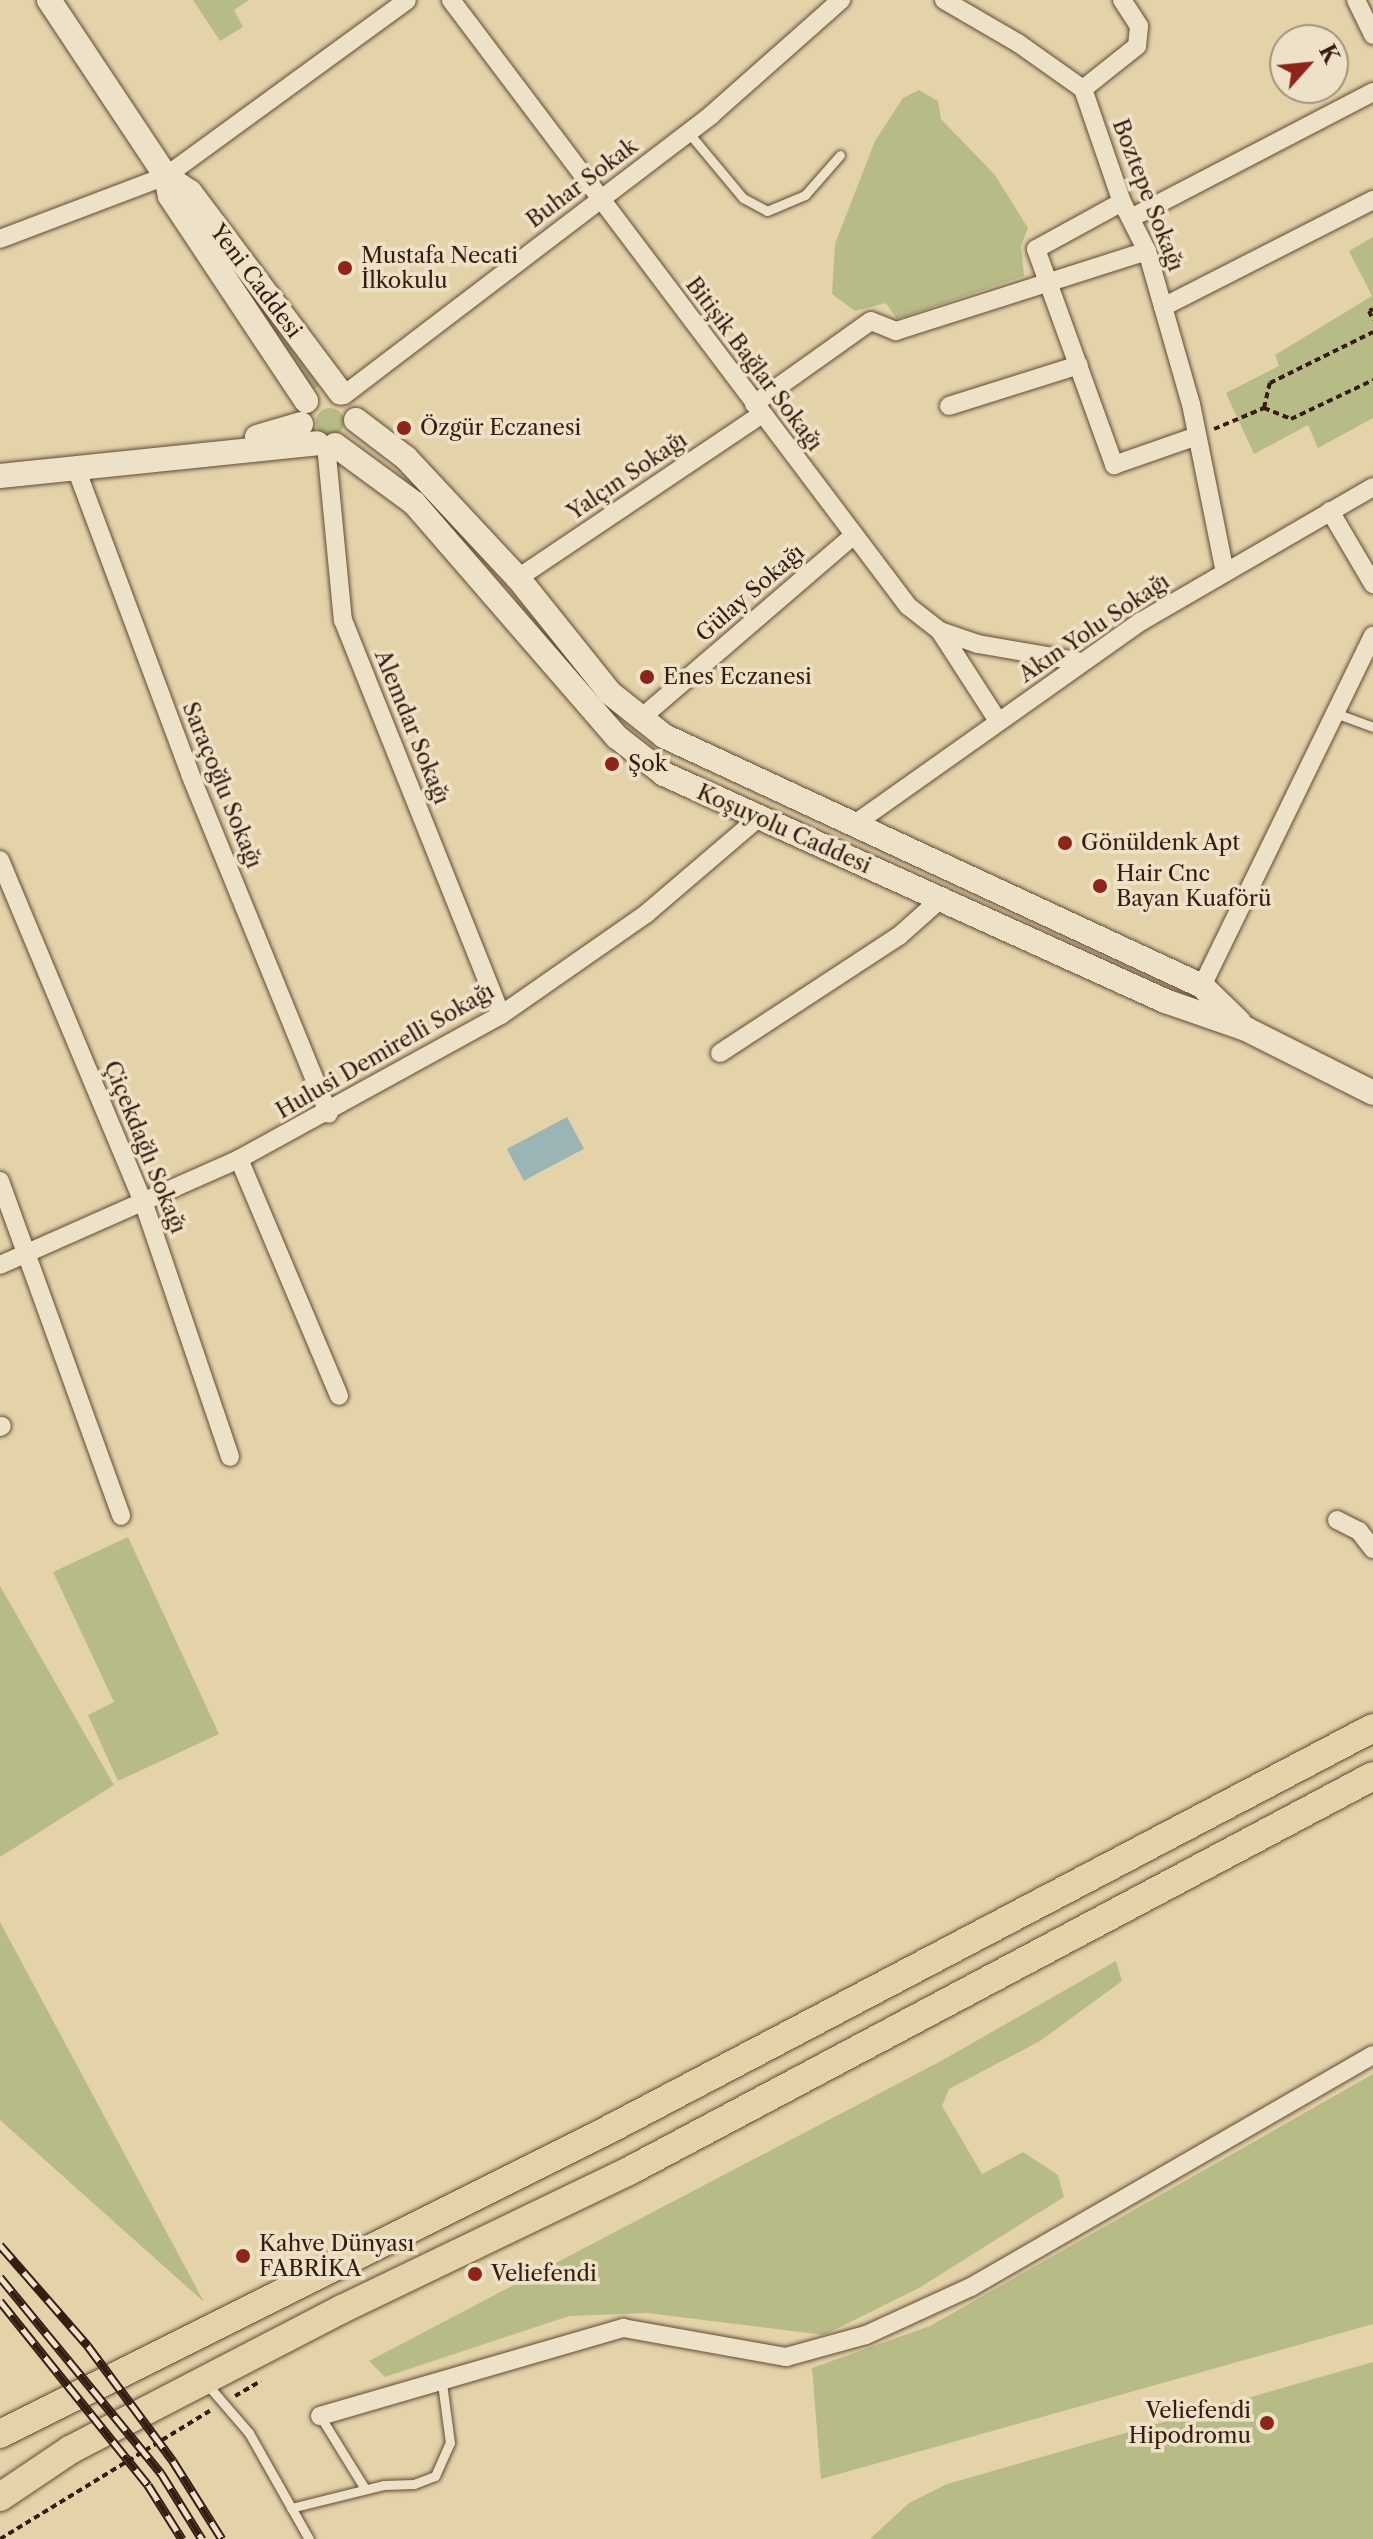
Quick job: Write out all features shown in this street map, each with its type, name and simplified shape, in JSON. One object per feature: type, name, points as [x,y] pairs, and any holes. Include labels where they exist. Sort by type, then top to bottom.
[{"type":"main road","points":[[0,2434],[606,2131],[1373,1728]]},
{"type":"main road","points":[[0,2497],[70,2450],[629,2171],[1373,1776]]},
{"type":"street","name":"Yeni Caddesi","points":[[49,0],[166,176],[170,196],[317,431]]},
{"type":"street","points":[[0,239],[166,176],[407,0]]},
{"type":"street","name":"Bitişik Bağlar Sokağı","points":[[451,0],[908,606],[940,631],[1082,662]]},
{"type":"street","name":"Buhar Sokak","points":[[343,394],[688,132],[841,0]]},
{"type":"street","points":[[944,0],[1018,43],[1083,89],[1137,46],[1139,26],[1122,0]]},
{"type":"street","points":[[1356,0],[1373,35]]},
{"type":"street","name":"Boztepe Sokağı","points":[[1083,89],[1126,210],[1147,251],[1197,436],[1225,573]]},
{"type":"street","points":[[1197,436],[1114,465],[1036,249],[1126,210],[1373,92]]},
{"type":"street","name":"Yeni Caddesi","points":[[166,176],[190,192],[343,394],[356,420]]},
{"type":"street","points":[[1163,307],[1373,200]]},
{"type":"street","points":[[1049,282],[1147,251]]},
{"type":"street","name":"Yalçın Sokağı","points":[[518,578],[758,409],[871,321],[896,331],[1049,282]]},
{"type":"street","points":[[949,406],[1079,365]]},
{"type":"street","points":[[317,431],[325,389],[343,394]]},
{"type":"street","points":[[0,476],[77,471],[317,431],[347,437],[356,420]]},
{"type":"street","name":"Koşuyolu Caddesi","points":[[356,420],[406,458],[518,578],[610,693],[640,719],[733,771],[1202,986],[1246,1029]]},
{"type":"street","name":"Koşuyolu Caddesi","points":[[317,431],[414,503],[499,595],[617,737],[664,774],[843,857],[943,897],[1165,1001],[1246,1029],[1373,1093]]},
{"type":"street","name":"Alemdar Sokağı","points":[[317,431],[343,620],[501,1015]]},
{"type":"street","name":"Saraçoğlu Sokağı","points":[[77,471],[190,774],[329,1114]]},
{"type":"street","name":"Akın Yolu Sokağı","points":[[852,826],[1082,662],[1225,573],[1373,487]]},
{"type":"street","points":[[1330,511],[1373,584]]},
{"type":"street","name":"Gülay Sokağı","points":[[640,719],[854,535]]},
{"type":"street","points":[[499,595],[518,578]]},
{"type":"street","points":[[940,631],[998,721]]},
{"type":"street","points":[[1202,986],[1373,635]]},
{"type":"street","points":[[617,737],[640,719]]},
{"type":"street","name":"Hulusi Demirelli Sokağı","points":[[0,1265],[144,1204],[239,1159],[329,1114],[501,1015],[647,913],[757,819]]},
{"type":"street","points":[[843,857],[852,826]]},
{"type":"street","name":"Çiçekdağlı Sokağı","points":[[0,860],[144,1204],[230,1457]]},
{"type":"street","points":[[720,1053],[899,936],[943,897]]},
{"type":"street","points":[[239,1159],[339,1396]]},
{"type":"street","points":[[0,1181],[121,1516]]},
{"type":"street","points":[[1337,1520],[1359,1531],[1373,1549]]},
{"type":"street","points":[[320,2416],[623,2328],[786,2357],[866,2335],[971,2287],[1373,2055]]},
{"type":"lane","points":[[688,132],[743,198],[767,211],[805,195],[840,155]]},
{"type":"lane","points":[[1335,713],[1373,727]]},
{"type":"lane","points":[[204,2381],[249,2433],[309,2539]]},
{"type":"lane","points":[[291,2508],[365,2489],[414,2484],[435,2476],[450,2443],[442,2383]]},
{"type":"lane","points":[[320,2416],[365,2489]]},
{"type":"path","points":[[1373,309],[1369,311],[1373,320]]},
{"type":"path","points":[[1264,408],[1270,383],[1373,332]]},
{"type":"path","points":[[1197,436],[1264,408],[1291,419],[1373,380]]},
{"type":"green space","points":[[193,0],[249,0],[234,10],[243,27],[220,41]]},
{"type":"green space","points":[[919,90],[938,101],[941,119],[995,175],[1028,228],[1021,246],[1024,276],[897,319],[886,303],[855,311],[832,294],[835,244],[875,141],[903,98]]},
{"type":"green space","points":[[1373,237],[1373,418],[1318,448],[1308,425],[1254,454],[1226,393],[1279,366],[1275,355],[1372,296],[1349,251]]},
{"type":"green space","points":[[261,308],[319,386],[310,391]]},
{"type":"green space","points":[[330,408],[340,412],[344,422],[340,432],[330,436],[320,432],[316,422],[320,412]]},
{"type":"green space","points":[[128,1537],[219,1734],[118,1781],[88,1715],[114,1702],[53,1572]]},
{"type":"green space","points":[[0,1586],[114,1785],[0,1857]]},
{"type":"green space","points":[[0,1922],[204,2302],[0,2120]]},
{"type":"green space","points":[[1116,1961],[1122,1981],[1040,2041],[949,2089],[942,2106],[982,2174],[1023,2152],[1058,2175],[1064,2197],[919,2288],[824,2335],[647,2313],[569,2316],[385,2377],[369,2361],[941,2061]]},
{"type":"green space","points":[[1373,2074],[1373,2324],[821,2479],[812,2368],[930,2326]]},
{"type":"green space","name":"Veliefendi Hipodromu","points":[[1373,2362],[1373,2539],[870,2539],[909,2503],[947,2484]]},
{"type":"water","points":[[567,1117],[584,1149],[524,1181],[507,1149]]},
{"type":"railway","points":[[0,2245],[88,2346],[173,2461],[222,2539]]},
{"type":"railway","points":[[0,2277],[161,2473],[202,2539]]},
{"type":"railway","points":[[0,2301],[148,2485],[182,2539]]},
{"type":"place","name":"Mustafa Necati İlkokulu","points":[[345,268]]},
{"type":"place","name":"Özgür Eczanesi","points":[[404,428]]},
{"type":"place","name":"Enes Eczanesi","points":[[647,677]]},
{"type":"place","name":"Şok","points":[[612,764]]},
{"type":"place","name":"Gönüldenk Apt","points":[[1065,843]]},
{"type":"place","name":"Hair Cnc Bayan Kuaförü","points":[[1100,886]]},
{"type":"place","name":"Kahve Dünyası FABRİKA","points":[[243,2256]]},
{"type":"place","name":"Veliefendi","points":[[475,2274]]},
{"type":"place","name":"Veliefendi Hipodromu","points":[[1267,2423]]}]
